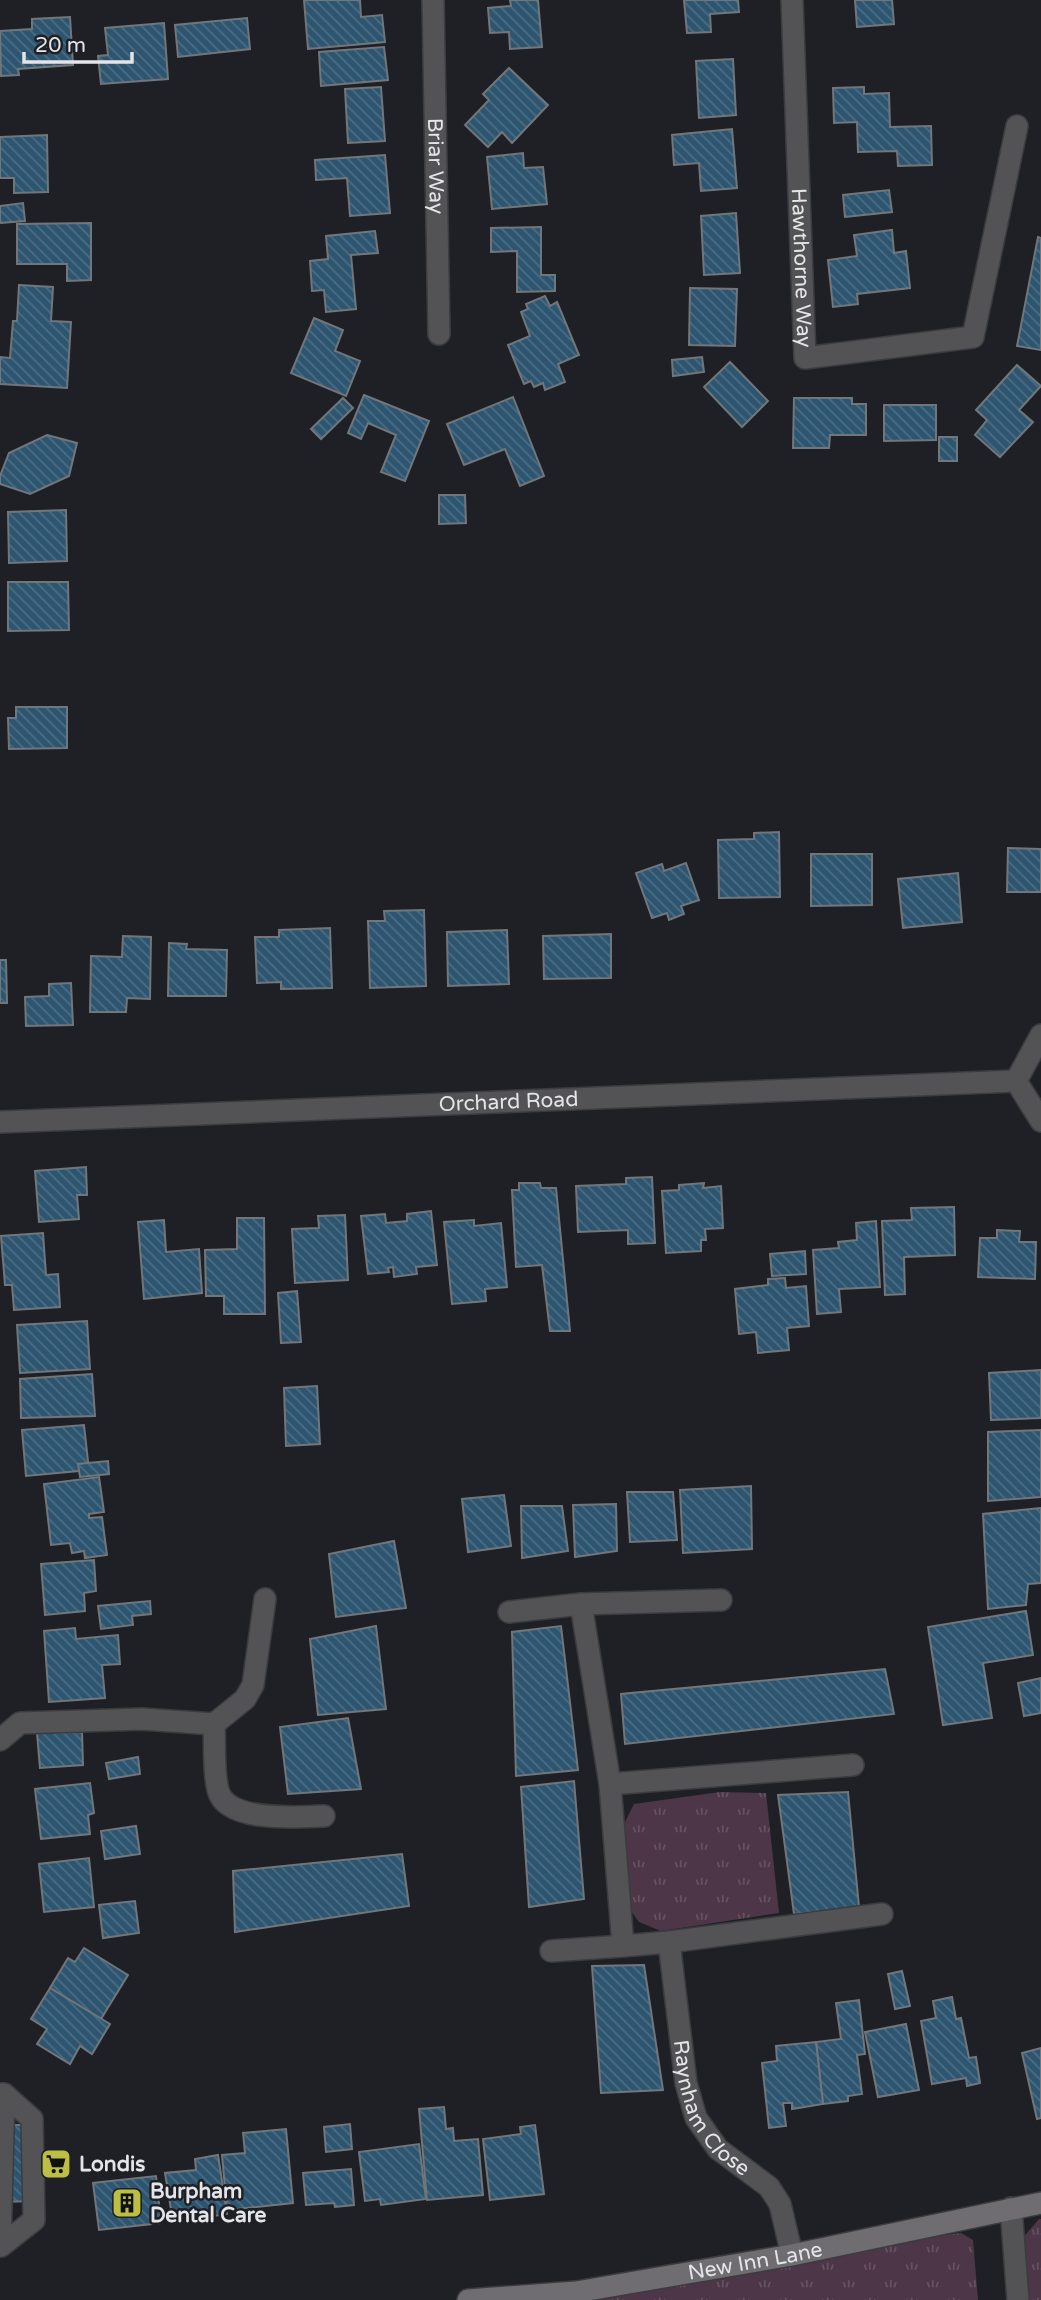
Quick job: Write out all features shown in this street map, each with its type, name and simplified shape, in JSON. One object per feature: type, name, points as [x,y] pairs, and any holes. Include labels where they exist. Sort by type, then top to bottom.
[{"type":"main road","name":"New Inn Lane","points":[[468,2300],[576,2292],[792,2255],[1041,2203]]},
{"type":"street","name":"Briar Way","points":[[433,0],[439,334]]},
{"type":"street","name":"Hawthorne Way","points":[[792,0],[805,358],[973,337],[1017,125]]},
{"type":"street","points":[[1041,1035],[1016,1081],[1041,1121]]},
{"type":"street","name":"Orchard Road","points":[[0,1122],[1016,1081]]},
{"type":"street","points":[[0,1740],[20,1723],[142,1719],[214,1724],[245,1699],[254,1685],[265,1600]]},
{"type":"street","points":[[509,1612],[581,1604],[721,1600]]},
{"type":"street","points":[[581,1604],[610,1784],[624,1946]]},
{"type":"street","points":[[214,1724],[218,1791],[225,1802],[240,1810],[272,1818],[324,1816]]},
{"type":"street","points":[[610,1784],[853,1765]]},
{"type":"street","points":[[551,1951],[669,1942],[883,1914]]},
{"type":"street","name":"Raynham Close","points":[[669,1942],[685,2083],[696,2118],[718,2149],[769,2187],[780,2204],[792,2255]]},
{"type":"street","points":[[1,2246],[2,2094]]},
{"type":"street","points":[[1,2246],[34,2220],[32,2119],[2,2094]]},
{"type":"street","points":[[1011,2208],[1018,2300]]},
{"type":"green space","points":[[720,1792],[766,1793],[779,1913],[661,1931],[639,1922],[626,1904],[622,1828],[634,1804]]},
{"type":"green space","points":[[1039,2219],[1041,2300],[1027,2300],[1021,2240]]},
{"type":"green space","points":[[961,2233],[973,2240],[978,2300],[561,2300],[792,2255]]},
{"type":"building","points":[[304,0],[360,0],[361,17],[382,15],[385,42],[308,49]]},
{"type":"building","points":[[510,0],[538,0],[542,47],[510,49],[509,32],[490,33],[488,8],[511,6]]},
{"type":"building","points":[[684,0],[738,0],[739,12],[710,14],[711,32],[687,33]]},
{"type":"building","points":[[855,0],[892,0],[894,24],[857,27]]},
{"type":"building","points":[[70,17],[73,65],[18,69],[19,75],[1,76],[0,31],[32,29],[32,19]]},
{"type":"building","points":[[247,18],[250,49],[178,57],[175,25]]},
{"type":"building","points":[[164,23],[168,79],[101,84],[98,56],[108,55],[105,28]]},
{"type":"building","points":[[384,47],[388,80],[321,86],[319,52]]},
{"type":"building","points":[[733,59],[736,115],[699,118],[696,61]]},
{"type":"building","points":[[509,68],[548,105],[512,143],[502,132],[488,147],[465,125],[489,100],[483,94]]},
{"type":"building","points":[[381,87],[385,141],[348,143],[345,89]]},
{"type":"building","points":[[864,87],[864,94],[889,93],[890,127],[931,126],[932,165],[898,166],[897,151],[858,152],[857,122],[834,123],[833,88]]},
{"type":"building","points":[[732,129],[737,188],[701,191],[699,163],[674,165],[672,135]]},
{"type":"building","points":[[47,135],[48,192],[14,193],[14,178],[0,178],[0,137]]},
{"type":"building","points":[[523,153],[524,168],[543,167],[547,204],[492,209],[487,157]]},
{"type":"building","points":[[385,155],[390,213],[350,216],[347,178],[316,180],[315,160]]},
{"type":"building","points":[[889,190],[892,212],[845,217],[843,195]]},
{"type":"building","points":[[23,203],[25,221],[0,223],[0,206]]},
{"type":"building","points":[[736,213],[740,273],[704,275],[701,216]]},
{"type":"building","points":[[91,223],[91,280],[67,281],[67,264],[17,264],[17,224]]},
{"type":"building","points":[[541,227],[541,275],[555,275],[555,291],[517,292],[517,251],[491,252],[491,228]]},
{"type":"building","points":[[892,230],[894,253],[906,251],[910,288],[857,294],[858,304],[833,307],[828,260],[857,256],[854,235]]},
{"type":"building","points":[[375,231],[378,253],[351,255],[356,309],[326,312],[324,290],[312,291],[310,261],[328,259],[326,236]]},
{"type":"building","points":[[1038,237],[1041,238],[1041,350],[1017,346]]},
{"type":"building","points":[[19,285],[53,287],[51,321],[71,322],[67,388],[0,384],[0,357],[10,358],[13,321],[17,321]]},
{"type":"building","points":[[690,288],[737,289],[735,346],[689,345]]},
{"type":"building","points":[[545,296],[550,306],[557,302],[579,355],[558,364],[565,382],[545,390],[543,383],[534,387],[531,381],[524,384],[508,345],[530,336],[521,312],[528,309],[526,304]]},
{"type":"building","points":[[314,318],[343,330],[335,351],[360,361],[346,396],[291,373]]},
{"type":"building","points":[[702,357],[704,372],[673,376],[672,360]]},
{"type":"building","points":[[730,362],[768,401],[742,427],[704,387]]},
{"type":"building","points":[[1017,365],[1041,386],[1019,410],[1033,422],[1000,457],[975,435],[987,420],[976,410]]},
{"type":"building","points":[[364,395],[429,421],[405,481],[381,472],[396,435],[368,423],[361,439],[348,433]]},
{"type":"building","points":[[513,397],[544,476],[520,486],[505,449],[464,465],[447,424]]},
{"type":"building","points":[[343,398],[353,408],[321,439],[311,429]]},
{"type":"building","points":[[794,398],[852,398],[852,404],[866,404],[866,435],[830,435],[829,448],[793,448]]},
{"type":"building","points":[[884,405],[936,405],[936,440],[884,441]]},
{"type":"building","points":[[47,435],[77,443],[69,476],[30,494],[0,484],[0,476],[9,453]]},
{"type":"building","points":[[939,437],[957,437],[957,461],[939,461]]},
{"type":"building","points":[[439,495],[465,495],[466,523],[439,524]]},
{"type":"building","points":[[66,510],[67,561],[9,563],[8,512]]},
{"type":"building","points":[[8,582],[68,582],[69,630],[8,631]]},
{"type":"building","points":[[16,707],[67,707],[67,748],[9,749],[8,718],[16,718]]},
{"type":"building","points":[[779,832],[780,897],[719,898],[718,840],[754,839],[754,833]]},
{"type":"building","points":[[1008,848],[1041,849],[1041,892],[1007,892]]},
{"type":"building","points":[[811,854],[872,854],[872,905],[811,906]]},
{"type":"building","points":[[686,863],[699,900],[681,906],[684,914],[669,920],[667,913],[652,918],[636,873],[662,864],[664,871]]},
{"type":"building","points":[[958,873],[962,922],[903,928],[898,879]]},
{"type":"building","points":[[424,910],[426,986],[370,988],[368,921],[385,921],[384,911]]},
{"type":"building","points":[[330,928],[332,988],[281,989],[281,982],[257,983],[255,937],[279,937],[279,930]]},
{"type":"building","points":[[507,930],[509,984],[448,986],[447,932]]},
{"type":"building","points":[[611,934],[611,978],[544,979],[543,936]]},
{"type":"building","points":[[123,936],[151,937],[150,999],[127,998],[126,1012],[90,1012],[91,956],[122,957]]},
{"type":"building","points":[[169,943],[187,944],[186,949],[227,950],[226,996],[168,996]]},
{"type":"building","points":[[0,960],[6,960],[7,1003],[0,1003]]},
{"type":"building","points":[[71,983],[73,1025],[26,1026],[25,997],[49,996],[49,984]]},
{"type":"building","points":[[86,1167],[87,1195],[77,1195],[79,1219],[39,1222],[35,1171]]},
{"type":"building","points":[[652,1177],[655,1243],[628,1244],[628,1230],[578,1232],[576,1186],[626,1184],[626,1178]]},
{"type":"building","points":[[519,1183],[540,1183],[541,1188],[556,1188],[570,1331],[550,1331],[542,1265],[516,1267],[512,1190],[519,1190]]},
{"type":"building","points":[[704,1183],[703,1188],[721,1186],[723,1228],[705,1229],[706,1240],[701,1240],[701,1251],[666,1253],[662,1191],[679,1190],[679,1185]]},
{"type":"building","points":[[954,1207],[955,1255],[904,1257],[905,1294],[885,1295],[882,1221],[912,1220],[911,1208]]},
{"type":"building","points":[[431,1211],[437,1265],[416,1267],[417,1274],[394,1277],[393,1267],[388,1268],[389,1272],[368,1274],[361,1216],[385,1214],[386,1223],[407,1221],[407,1214]]},
{"type":"building","points":[[345,1215],[348,1280],[295,1283],[292,1229],[319,1228],[318,1216]]},
{"type":"building","points":[[237,1218],[264,1218],[265,1314],[224,1314],[224,1296],[206,1296],[205,1250],[237,1249]]},
{"type":"building","points":[[164,1220],[166,1252],[199,1249],[202,1293],[144,1299],[138,1222]]},
{"type":"building","points":[[474,1220],[474,1226],[501,1223],[507,1287],[485,1289],[486,1301],[452,1304],[444,1222]]},
{"type":"building","points":[[876,1221],[880,1287],[839,1289],[841,1312],[817,1314],[813,1250],[839,1248],[838,1242],[857,1240],[856,1223]]},
{"type":"building","points":[[997,1230],[1020,1231],[1019,1242],[1036,1242],[1035,1279],[978,1277],[980,1238],[997,1238]]},
{"type":"building","points":[[43,1233],[46,1275],[58,1274],[60,1307],[14,1310],[12,1285],[5,1285],[1,1236]]},
{"type":"building","points":[[805,1251],[806,1274],[772,1276],[770,1254]]},
{"type":"building","points":[[785,1278],[786,1288],[806,1286],[809,1326],[787,1328],[789,1350],[758,1353],[756,1332],[739,1334],[735,1289],[768,1285],[768,1279]]},
{"type":"building","points":[[297,1291],[301,1342],[281,1343],[278,1293]]},
{"type":"building","points":[[87,1321],[90,1369],[20,1373],[17,1325]]},
{"type":"building","points":[[1041,1370],[1041,1418],[991,1420],[989,1373]]},
{"type":"building","points":[[92,1374],[95,1416],[21,1418],[20,1379]]},
{"type":"building","points":[[317,1386],[320,1444],[286,1446],[284,1388]]},
{"type":"building","points":[[84,1425],[89,1470],[26,1476],[22,1430]]},
{"type":"building","points":[[1041,1430],[1041,1497],[988,1501],[988,1432]]},
{"type":"building","points":[[108,1461],[109,1474],[80,1477],[78,1464]]},
{"type":"building","points":[[99,1477],[104,1512],[89,1514],[89,1518],[102,1517],[107,1555],[85,1558],[84,1551],[72,1553],[70,1543],[51,1545],[44,1484]]},
{"type":"building","points":[[751,1486],[752,1549],[683,1553],[680,1490]]},
{"type":"building","points":[[627,1492],[673,1492],[677,1540],[630,1542]]},
{"type":"building","points":[[504,1495],[511,1546],[468,1552],[462,1499]]},
{"type":"building","points":[[616,1504],[617,1551],[575,1557],[573,1505]]},
{"type":"building","points":[[521,1506],[562,1506],[568,1551],[522,1558]]},
{"type":"building","points":[[1041,1508],[1041,1583],[1028,1584],[1026,1605],[988,1609],[983,1514]]},
{"type":"building","points":[[394,1541],[406,1608],[336,1617],[329,1554]]},
{"type":"building","points":[[94,1560],[96,1591],[84,1593],[85,1611],[45,1615],[41,1564]]},
{"type":"building","points":[[150,1601],[151,1614],[132,1616],[133,1625],[101,1629],[98,1606]]},
{"type":"building","points":[[1026,1611],[1033,1655],[983,1663],[992,1718],[943,1725],[928,1627]]},
{"type":"building","points":[[376,1626],[386,1709],[318,1715],[310,1639]]},
{"type":"building","points":[[561,1626],[578,1770],[516,1776],[512,1632]]},
{"type":"building","points":[[75,1628],[76,1639],[118,1635],[120,1664],[102,1665],[105,1698],[49,1702],[44,1631]]},
{"type":"building","points":[[885,1669],[894,1714],[625,1744],[621,1694]]},
{"type":"building","points":[[1041,1678],[1041,1713],[1024,1716],[1018,1683]]},
{"type":"building","points":[[348,1718],[361,1789],[288,1794],[280,1727]]},
{"type":"building","points":[[82,1732],[83,1765],[40,1768],[37,1733]]},
{"type":"building","points":[[138,1757],[140,1774],[109,1779],[106,1763]]},
{"type":"building","points":[[574,1781],[584,1899],[529,1907],[521,1787]]},
{"type":"building","points":[[90,1783],[94,1813],[88,1815],[90,1834],[41,1839],[35,1789]]},
{"type":"building","points":[[848,1792],[859,1907],[794,1914],[778,1795]]},
{"type":"building","points":[[136,1826],[140,1854],[105,1859],[101,1831]]},
{"type":"building","points":[[402,1854],[409,1906],[235,1932],[233,1871]]},
{"type":"building","points":[[89,1858],[94,1907],[44,1912],[39,1864]]},
{"type":"building","points":[[135,1901],[139,1933],[103,1938],[99,1905]]},
{"type":"building","points":[[84,1948],[128,1975],[101,2019],[50,1988],[68,1958],[75,1962]]},
{"type":"building","points":[[644,1965],[663,2090],[601,2093],[592,1966]]},
{"type":"building","points":[[902,1971],[910,2006],[895,2009],[888,1974]]},
{"type":"building","points":[[50,1988],[110,2024],[92,2054],[80,2046],[70,2064],[37,2044],[47,2029],[31,2019]]},
{"type":"building","points":[[952,1997],[956,2019],[961,2018],[969,2058],[976,2057],[980,2083],[967,2086],[966,2078],[932,2084],[921,2021],[936,2018],[933,2001]]},
{"type":"building","points":[[859,2000],[865,2054],[857,2055],[862,2094],[848,2096],[848,2101],[823,2104],[816,2042],[841,2039],[836,2003]]},
{"type":"building","points":[[906,2024],[919,2090],[878,2097],[865,2032]]},
{"type":"building","points":[[816,2042],[823,2104],[792,2109],[792,2103],[783,2103],[786,2126],[769,2128],[762,2063],[777,2061],[776,2046]]},
{"type":"building","points":[[1041,2048],[1041,2118],[1037,2119],[1022,2053]]},
{"type":"building","points":[[444,2107],[446,2129],[453,2128],[454,2141],[478,2139],[483,2195],[427,2200],[419,2109]]},
{"type":"building","points":[[350,2124],[352,2149],[326,2152],[324,2127]]},
{"type":"building","points":[[0,2125],[33,2125],[34,2201],[0,2202]]},
{"type":"building","points":[[535,2125],[544,2194],[490,2200],[483,2139],[521,2134],[520,2127]]},
{"type":"building","points":[[286,2129],[293,2203],[227,2210],[222,2155],[245,2153],[243,2133]]},
{"type":"building","points":[[419,2144],[426,2199],[381,2205],[380,2199],[365,2201],[359,2152]]},
{"type":"building","points":[[218,2155],[227,2214],[173,2222],[165,2173],[196,2170],[195,2159]]},
{"type":"building","points":[[351,2169],[354,2205],[306,2205],[303,2173]]},
{"type":"building","name":"Burpham Dental Care","points":[[156,2176],[161,2223],[99,2230],[93,2183]]},
{"type":"place","name":"Londis","points":[[56,2164]]},
{"type":"place","name":"Burpham Dental Care","points":[[127,2203]]}]
